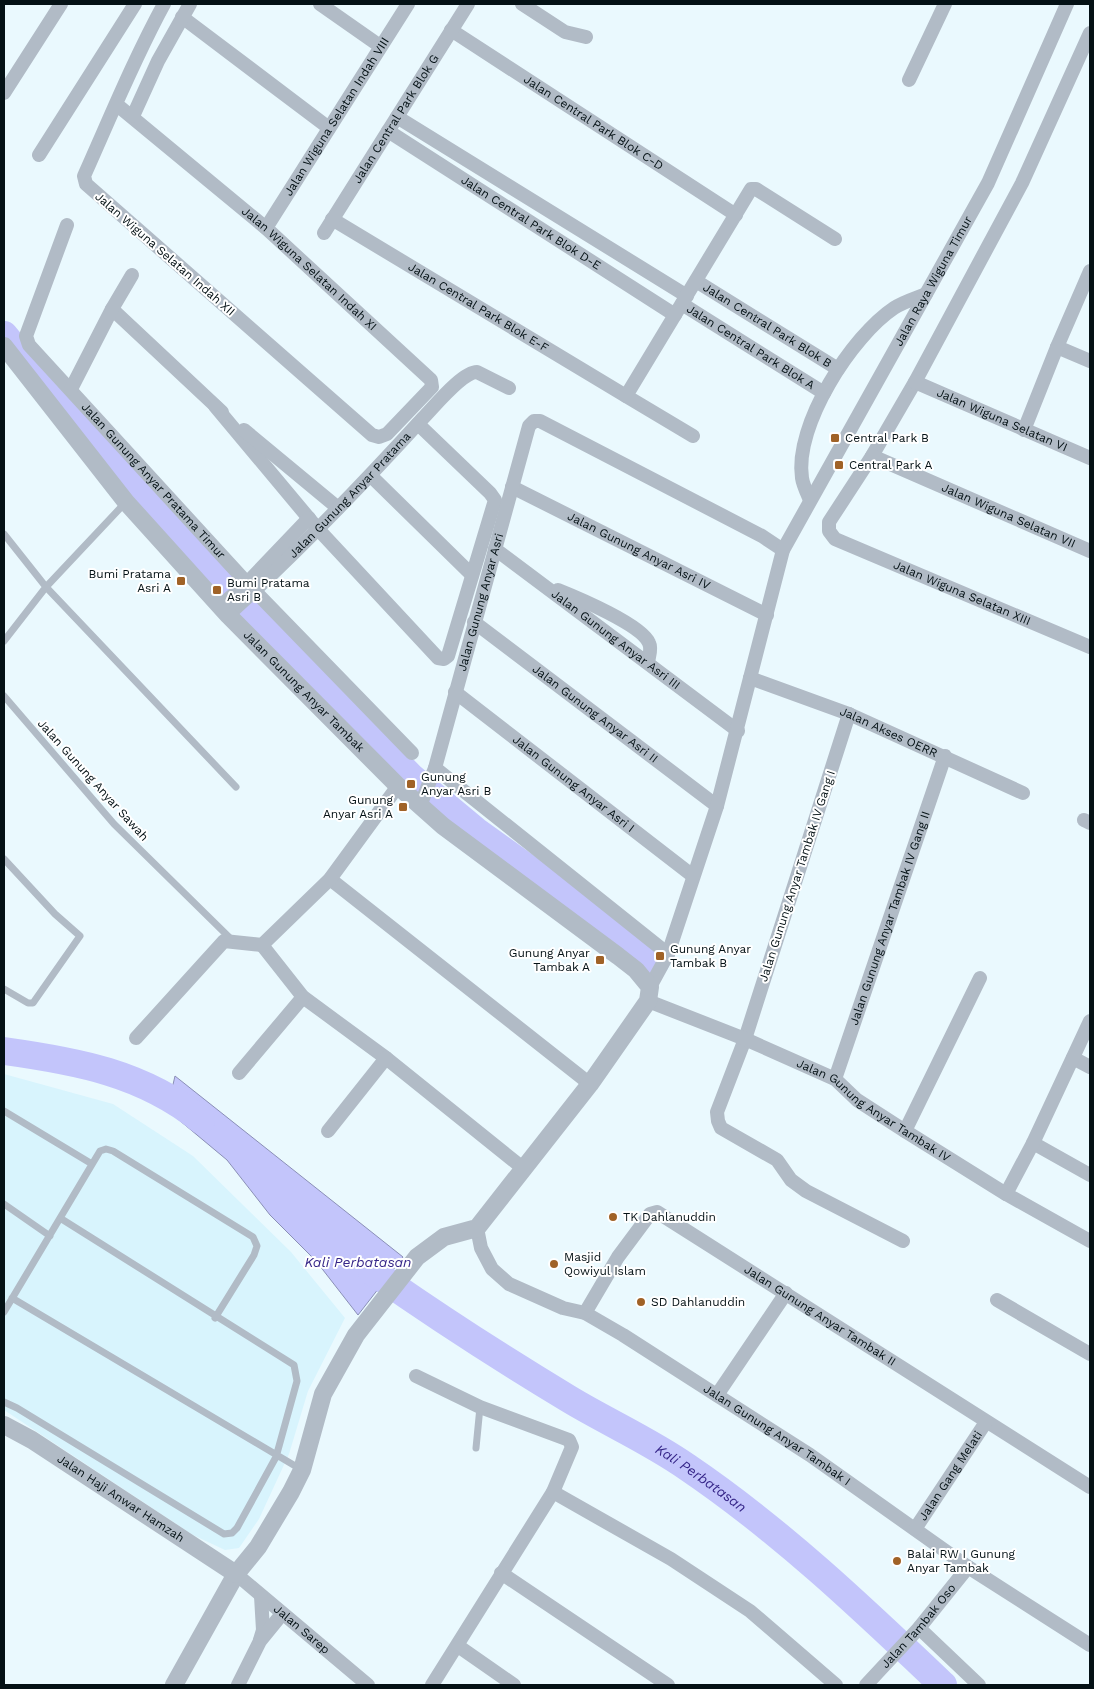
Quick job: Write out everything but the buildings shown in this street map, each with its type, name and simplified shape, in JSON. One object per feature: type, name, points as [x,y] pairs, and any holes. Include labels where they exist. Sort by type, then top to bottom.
[{"type":"street","points":[[4,93],[61,4]]},
{"type":"street","points":[[39,155],[135,4]]},
{"type":"street","name":"Jalan Wiguna Selatan Indah XII","points":[[164,4],[143,43],[84,176],[86,184],[372,435]]},
{"type":"street","points":[[133,116],[190,4]]},
{"type":"street","points":[[320,4],[380,46]]},
{"type":"street","name":"Jalan Wiguna Selatan Indah VIII","points":[[266,228],[408,4]]},
{"type":"street","name":"Jalan Central Park Blok G","points":[[324,233],[468,4]]},
{"type":"street","points":[[522,4],[565,32],[586,37]]},
{"type":"street","points":[[909,80],[944,4]]},
{"type":"street","name":"Jalan Raya Wiguna Timur","points":[[649,994],[668,954],[717,806],[738,731],[783,550],[988,183],[1067,4]]},
{"type":"street","points":[[182,18],[329,128]]},
{"type":"street","name":"Jalan Central Park Blok C-D","points":[[451,30],[736,215]]},
{"type":"street","points":[[872,456],[915,382],[1022,184],[1090,33]]},
{"type":"street","name":"Jalan Wiguna Selatan Indah XI","points":[[116,104],[133,116],[266,228],[433,383],[432,387],[387,434],[379,437],[372,435]]},
{"type":"street","name":"Jalan Central Park Blok D-E","points":[[398,117],[681,305]]},
{"type":"street","name":"Jalan Central Park Blok D-E","points":[[388,131],[681,305]]},
{"type":"street","name":"Jalan Central Park Blok B","points":[[681,305],[751,189],[756,189],[835,240]]},
{"type":"street","name":"Jalan Central Park Blok E-F","points":[[332,219],[626,396]]},
{"type":"street","name":"Jalan Gunung Anyar Pratama Timur","points":[[67,225],[26,336],[29,345],[71,389],[238,598],[412,753]]},
{"type":"street","points":[[1024,430],[1090,271]]},
{"type":"street","points":[[71,389],[112,309],[132,275]]},
{"type":"street","name":"Jalan Central Park Blok B","points":[[696,281],[838,369]]},
{"type":"street","points":[[810,500],[802,478],[802,457],[810,424],[824,393],[838,369],[871,326],[895,307],[926,294]]},
{"type":"street","name":"Jalan Central Park Blok A","points":[[626,396],[681,305],[824,393]]},
{"type":"street","points":[[112,309],[215,406],[338,508]]},
{"type":"street","name":"Jalan Gunung Anyar Tambak","points":[[4,346],[126,502],[238,598],[398,786],[422,799],[442,826],[636,970],[649,994]]},
{"type":"street","points":[[1057,347],[1090,361]]},
{"type":"street","name":"Jalan Gunung Anyar Pratama","points":[[238,598],[313,523],[338,508],[371,476],[444,396],[470,374],[477,372],[510,388]]},
{"type":"street","name":"Jalan Wiguna Selatan VI","points":[[915,382],[1090,458]]},
{"type":"street","points":[[626,396],[693,436]]},
{"type":"street","points":[[215,406],[313,523],[438,658],[444,659],[448,656],[494,509],[495,500],[418,424]]},
{"type":"street","name":"Jalan Gunung Anyar Asri","points":[[422,799],[434,770],[529,426],[534,422],[540,421],[762,536],[783,550]]},
{"type":"street","name":"Jalan Wiguna Selatan XIII","points":[[872,456],[829,522],[829,531],[835,539],[1090,647]]},
{"type":"street","name":"Jalan Wiguna Selatan VII","points":[[872,456],[1090,551]]},
{"type":"street","points":[[371,476],[472,575]]},
{"type":"street","name":"Jalan Gunung Anyar Asri IV","points":[[512,488],[767,615]]},
{"type":"street","name":"Jalan Gunung Anyar Asri III","points":[[495,549],[738,731]]},
{"type":"street","points":[[537,581],[584,601],[630,625],[649,642],[651,648],[648,662]]},
{"type":"street","name":"Jalan Gunung Anyar Asri II","points":[[474,622],[717,806]]},
{"type":"street","name":"Jalan Akses OERR","points":[[750,678],[849,714],[1023,793]]},
{"type":"street","name":"Jalan Gunung Anyar Asri I","points":[[455,692],[693,876]]},
{"type":"street","name":"Jalan Gunung Anyar Tambak IV Gang I","points":[[849,714],[746,1038],[717,1112],[721,1128],[776,1160],[791,1180],[806,1191],[903,1241]]},
{"type":"street","name":"Jalan Gunung Anyar Tambak IV Gang II","points":[[835,1079],[945,756]]},
{"type":"street","points":[[434,770],[668,954]]},
{"type":"street","points":[[262,944],[330,879],[398,786]]},
{"type":"street","points":[[330,879],[590,1084]]},
{"type":"street","points":[[136,1038],[210,952],[224,940],[262,944],[303,997],[386,1058],[524,1169]]},
{"type":"street","points":[[905,1131],[980,978]]},
{"type":"street","points":[[174,1685],[236,1574],[274,1522],[302,1470],[323,1394],[356,1335],[417,1258],[444,1237],[477,1228],[590,1084],[649,994]]},
{"type":"street","name":"Jalan Gunung Anyar Tambak IV","points":[[649,994],[835,1079],[857,1100],[905,1131],[1006,1194],[1090,1241]]},
{"type":"street","points":[[239,1073],[303,997]]},
{"type":"street","points":[[1006,1194],[1033,1143],[1090,1020]]},
{"type":"street","points":[[328,1131],[386,1058]]},
{"type":"street","points":[[1073,1058],[1090,1067]]},
{"type":"street","points":[[1033,1143],[1090,1175]]},
{"type":"street","name":"Jalan Gunung Anyar Tambak II","points":[[586,1313],[618,1257],[653,1212],[657,1212],[1090,1487]]},
{"type":"street","name":"Jalan Gunung Anyar Tambak I","points":[[477,1228],[480,1248],[492,1269],[509,1284],[563,1308],[586,1313],[810,1455],[968,1566],[1090,1645]]},
{"type":"street","points":[[717,1395],[786,1293]]},
{"type":"street","points":[[997,1300],[1090,1354]]},
{"type":"street","points":[[416,1376],[480,1407],[568,1440],[572,1447],[572,1451],[553,1492],[432,1685]]},
{"type":"street","name":"Jalan Gang Melati","points":[[915,1529],[986,1422]]},
{"type":"street","name":"Jalan Haji Anwar Hamzah","points":[[4,1425],[32,1440],[236,1574]]},
{"type":"street","points":[[553,1492],[671,1558],[750,1611],[836,1685]]},
{"type":"street","name":"Jalan Tambak Oso","points":[[866,1685],[916,1631],[968,1566]]},
{"type":"street","points":[[501,1573],[668,1685]]},
{"type":"street","name":"Jalan Sarep","points":[[236,1574],[262,1602],[282,1614],[368,1685]]},
{"type":"street","points":[[261,1636],[262,1602]]},
{"type":"street","points":[[238,1685],[261,1636],[282,1614]]},
{"type":"street","points":[[916,1631],[978,1685]]},
{"type":"street","points":[[458,1646],[514,1685]]},
{"type":"lane","points":[[4,641],[46,587],[126,502]]},
{"type":"lane","points":[[4,534],[46,587],[236,787]]},
{"type":"lane","name":"Jalan Gunung Anyar Sawah","points":[[4,696],[114,824],[232,940]]},
{"type":"lane","points":[[4,859],[55,914],[80,936],[33,1003],[28,1003],[4,989]]},
{"type":"lane","points":[[4,1111],[92,1164]]},
{"type":"lane","points":[[4,1312],[100,1151],[106,1149],[113,1151],[253,1237],[257,1246],[254,1255],[215,1318]]},
{"type":"lane","points":[[4,1204],[50,1236]]},
{"type":"lane","points":[[4,1402],[18,1408],[224,1534],[232,1533],[237,1528],[276,1456],[297,1381],[294,1365],[215,1318],[60,1218]]},
{"type":"lane","points":[[12,1298],[302,1470]]},
{"type":"lane","points":[[476,1448],[480,1407]]},
{"type":"shaded area","points":[[4,1074],[113,1104],[193,1156],[291,1252],[345,1318],[308,1391],[289,1454],[259,1519],[239,1548],[225,1550],[193,1535],[4,1410]]},
{"type":"water","name":"Kali Perbatasan","points":[[175,1076],[403,1257],[358,1315],[316,1261],[270,1215],[227,1160],[167,1110]]},
{"type":"waterway","points":[[4,335],[117,471],[226,588],[411,777],[476,831],[656,961]]},
{"type":"waterway","name":"Kali Perbatasan","points":[[4,1051],[57,1059],[132,1080],[179,1104],[201,1120]]},
{"type":"waterway","name":"Kali Perbatasan","points":[[372,1271],[519,1368],[658,1449],[721,1491],[788,1543],[882,1627],[943,1685]]},
{"type":"place","name":"Central Park B","points":[[835,438]]},
{"type":"place","name":"Central Park A","points":[[839,465]]},
{"type":"place","name":"Bumi Pratama Asri A","points":[[181,581]]},
{"type":"place","name":"Bumi Pratama Asri B","points":[[217,590]]},
{"type":"place","name":"Gunung Anyar Asri B","points":[[411,784]]},
{"type":"place","name":"Gunung Anyar Asri A","points":[[403,807]]},
{"type":"place","name":"Gunung Anyar Tambak B","points":[[660,956]]},
{"type":"place","name":"Gunung Anyar Tambak A","points":[[600,960]]},
{"type":"place","name":"TK Dahlanuddin","points":[[613,1217]]},
{"type":"place","name":"Masjid Qowiyul Islam","points":[[554,1264]]},
{"type":"place","name":"SD Dahlanuddin","points":[[641,1302]]},
{"type":"place","name":"Balai RW I Gunung Anyar Tambak","points":[[897,1561]]}]
